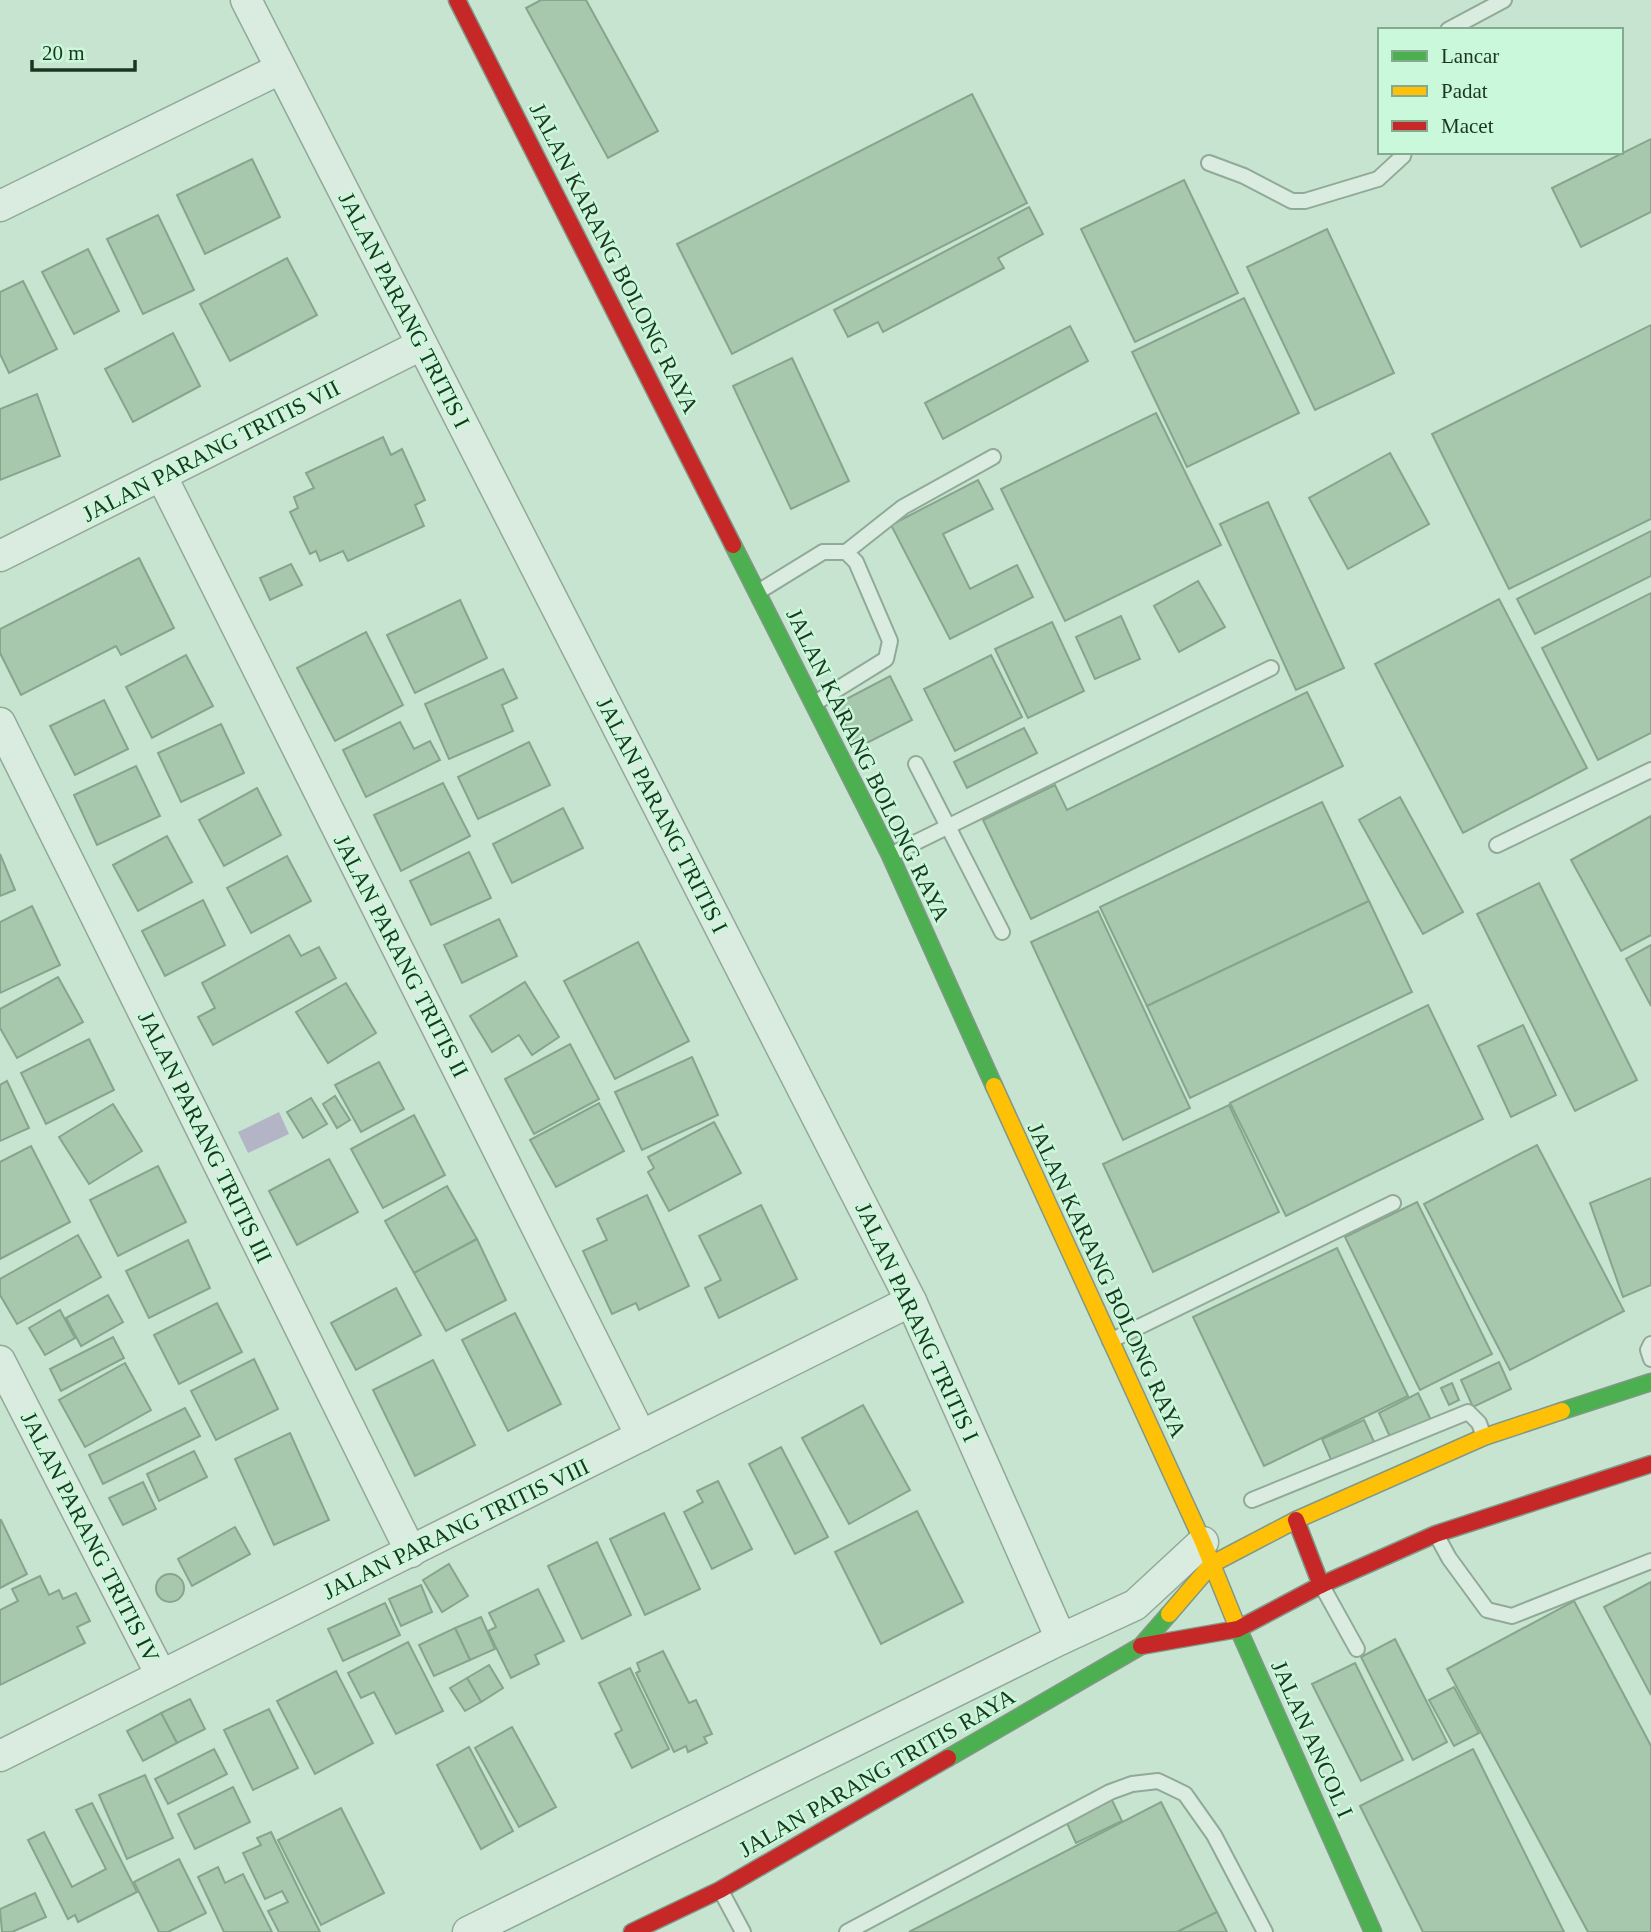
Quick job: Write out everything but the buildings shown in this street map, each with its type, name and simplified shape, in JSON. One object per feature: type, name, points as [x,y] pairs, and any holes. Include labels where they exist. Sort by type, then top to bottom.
[{"type":"street","name":"JALAN PARANG TRITIS I","points":[[246,0],[911,1301],[1061,1639]]},
{"type":"street","name":"JALAN KARANG BOLONG RAYA","points":[[457,0],[890,855],[1109,1341],[1208,1553]]},
{"type":"street","points":[[0,206],[280,69]]},
{"type":"street","name":"JALAN PARANG TRITIS VII","points":[[0,556],[421,345]]},
{"type":"street","name":"JALAN PARANG TRITIS II","points":[[162,475],[641,1437]]},
{"type":"street","name":"JALAN PARANG TRITIS III","points":[[0,723],[411,1552]]},
{"type":"street","name":"JALAN PARANG TRITIS VIII","points":[[0,1756],[911,1301]]},
{"type":"street","name":"JALAN PARANG TRITIS IV","points":[[0,1361],[161,1675]]},
{"type":"street","name":"JALAN PARANG TRITIS RAYA","points":[[1141,1646],[1208,1553],[1296,1520],[1485,1437],[1651,1382]]},
{"type":"street","name":"JALAN PARANG TRITIS RAYA","points":[[632,1932],[720,1890],[1141,1646],[1238,1629],[1321,1585],[1436,1534],[1651,1464]]},
{"type":"street","points":[[1296,1520],[1321,1585]]},
{"type":"street","points":[[468,1932],[1135,1605],[1208,1553]]},
{"type":"street","name":"JALAN ANCOL I","points":[[1208,1553],[1238,1629],[1373,1932]]},
{"type":"lane","points":[[1452,28],[1504,0]]},
{"type":"lane","points":[[1209,163],[1244,176],[1292,201],[1305,201],[1378,179],[1404,154]]},
{"type":"lane","points":[[758,593],[823,552],[846,552],[903,507],[993,457]]},
{"type":"lane","points":[[814,703],[886,659],[890,641],[856,562],[846,552]]},
{"type":"lane","points":[[890,855],[1271,668]]},
{"type":"lane","points":[[916,764],[1002,932]]},
{"type":"lane","points":[[1497,845],[1651,770]]},
{"type":"lane","points":[[1109,1341],[1393,1203]]},
{"type":"lane","points":[[1651,1344],[1648,1350],[1651,1359]]},
{"type":"lane","points":[[1252,1500],[1464,1412],[1470,1413],[1479,1423],[1485,1437]]},
{"type":"lane","points":[[1436,1534],[1449,1558],[1487,1609],[1512,1616],[1651,1561]]},
{"type":"lane","points":[[1321,1585],[1357,1649]]},
{"type":"lane","points":[[847,1932],[1110,1793],[1132,1784],[1157,1781],[1185,1794],[1214,1835],[1265,1932]]},
{"type":"lane","points":[[720,1890],[743,1932]]},
{"type":"water","points":[[279,1112],[289,1134],[248,1153],[238,1132]]},
{"type":"traffic: fast","points":[[733,545],[890,855],[994,1086]]},
{"type":"traffic: fast","points":[[1562,1411],[1651,1382]]},
{"type":"traffic: fast","points":[[948,1758],[1141,1646],[1169,1614]]},
{"type":"traffic: fast","points":[[1237,1626],[1373,1932]]},
{"type":"traffic: slow","points":[[994,1086],[1203,1542],[1237,1626]]},
{"type":"traffic: slow","points":[[1169,1614],[1212,1564],[1296,1520],[1484,1437],[1562,1411]]},
{"type":"traffic: jam","points":[[457,0],[733,545]]},
{"type":"traffic: jam","points":[[1141,1646],[1238,1629],[1321,1585],[1436,1534],[1651,1464]]},
{"type":"traffic: jam","points":[[1296,1520],[1321,1585]]},
{"type":"traffic: jam","points":[[632,1932],[720,1890],[948,1758]]}]
